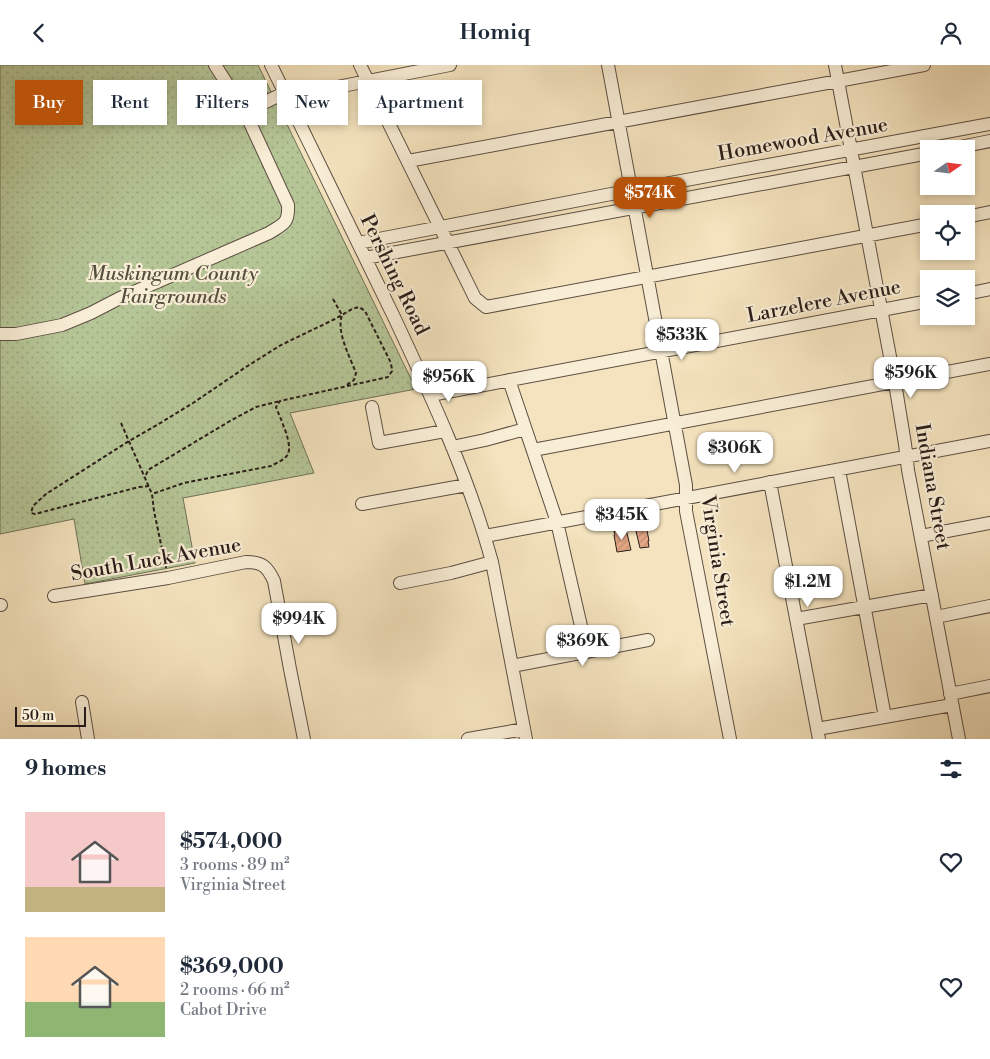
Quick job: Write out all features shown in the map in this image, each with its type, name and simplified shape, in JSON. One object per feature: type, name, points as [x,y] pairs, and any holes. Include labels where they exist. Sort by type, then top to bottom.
[{"type":"street","points":[[215,65],[225,80]]},
{"type":"street","name":"Pershing Road","points":[[271,65],[278,80]]},
{"type":"street","points":[[360,65],[368,80],[450,65]]},
{"type":"street","name":"Virginia Street","points":[[608,65],[686,485],[686,511],[730,739]]},
{"type":"street","name":"Indiana Street","points":[[835,65],[959,739]]},
{"type":"street","points":[[408,161],[924,65]]},
{"type":"street","name":"Homewood Avenue","points":[[358,243],[440,226],[990,124]]},
{"type":"street","points":[[0,334],[16,334],[62,325],[269,233],[285,222],[288,215],[288,205],[251,125]]},
{"type":"street","name":"Pershing Road","points":[[300,125],[431,395],[485,536],[492,562],[525,734]]},
{"type":"street","points":[[390,125],[475,298],[486,307],[920,226]]},
{"type":"street","points":[[975,144],[990,141]]},
{"type":"street","name":"Homewood Avenue","points":[[365,258],[920,155]]},
{"type":"street","points":[[975,215],[990,212]]},
{"type":"street","points":[[975,292],[990,289]]},
{"type":"street","name":"Larzelere Avenue","points":[[431,395],[920,303]]},
{"type":"street","points":[[533,449],[990,364]]},
{"type":"street","points":[[509,380],[558,522],[587,652]]},
{"type":"street","points":[[372,407],[379,443],[445,431]]},
{"type":"street","points":[[452,447],[525,429]]},
{"type":"street","points":[[485,536],[990,441]]},
{"type":"street","points":[[839,470],[885,717]]},
{"type":"street","points":[[770,481],[818,734],[990,687]]},
{"type":"street","points":[[362,504],[466,485]]},
{"type":"street","points":[[921,536],[990,523]]},
{"type":"street","name":"South Luck Avenue","points":[[54,596],[246,562],[255,562],[264,566],[270,572],[274,581],[304,739]]},
{"type":"street","points":[[400,583],[451,573],[492,562]]},
{"type":"street","points":[[796,619],[932,595]]},
{"type":"street","points":[[936,617],[990,606]]},
{"type":"street","points":[[512,666],[648,640]]},
{"type":"street","points":[[82,702],[88,739]]},
{"type":"street","points":[[468,739],[525,734]]},
{"type":"path","points":[[333,299],[342,315],[340,332],[356,373],[354,380],[343,387]]},
{"type":"path","points":[[145,476],[148,470],[256,407],[388,377],[392,371],[391,363],[365,311],[359,307],[352,309],[281,345],[46,494],[33,506],[31,513],[35,514],[149,486]]},
{"type":"path","points":[[152,494],[184,483],[271,466],[284,459],[288,454],[288,443],[276,407],[280,401]]},
{"type":"path","points":[[121,423],[152,494],[168,577]]},
{"type":"green space","name":"Muskingum County Fairgrounds","points":[[0,65],[258,65],[265,80],[177,80],[177,125],[267,125],[267,83],[277,104],[277,125],[287,125],[416,389],[290,413],[314,473],[183,498],[195,563],[85,584],[74,519],[0,534]]},
{"type":"building","points":[[646,525],[649,547],[640,548],[635,527]]},
{"type":"building","points":[[626,529],[631,550],[617,552],[614,531]]}]
